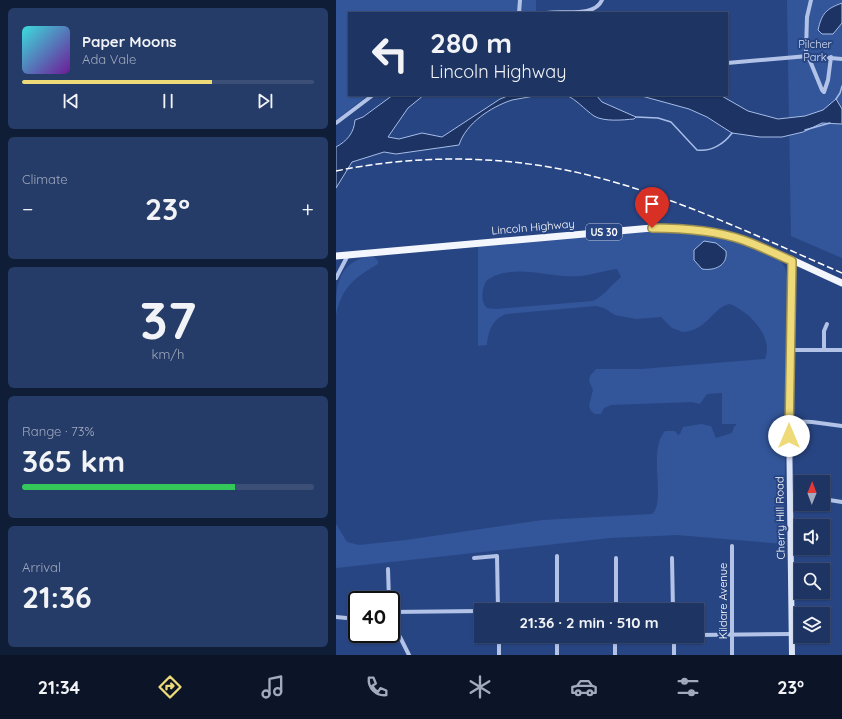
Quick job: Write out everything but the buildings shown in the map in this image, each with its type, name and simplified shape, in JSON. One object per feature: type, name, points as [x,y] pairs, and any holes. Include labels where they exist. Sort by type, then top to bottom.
[{"type":"main road","name":"Lincoln Highway","points":[[336,256],[652,228],[680,228],[715,232],[744,240],[842,283]]},
{"type":"street","points":[[519,12],[520,0]]},
{"type":"street","points":[[562,12],[592,10],[599,6],[602,0]]},
{"type":"street","points":[[811,0],[807,17],[806,51],[824,92],[828,80],[831,57]]},
{"type":"street","points":[[728,63],[808,56],[842,59]]},
{"type":"street","points":[[336,123],[372,96]]},
{"type":"street","points":[[336,278],[348,255]]},
{"type":"street","name":"Cherry Hill Road","points":[[792,261],[789,350],[792,655]]},
{"type":"street","points":[[824,350],[824,331],[827,324]]},
{"type":"street","points":[[789,350],[842,350]]},
{"type":"street","points":[[789,421],[842,426]]},
{"type":"street","points":[[790,495],[794,495]]},
{"type":"street","points":[[830,500],[842,502]]},
{"type":"street","name":"Kildare Avenue","points":[[732,546],[732,655]]},
{"type":"street","points":[[474,558],[497,556],[498,603]]},
{"type":"street","points":[[557,556],[557,603]]},
{"type":"street","points":[[616,558],[616,603]]},
{"type":"street","points":[[672,558],[673,603]]},
{"type":"street","points":[[388,569],[389,591]]},
{"type":"street","points":[[400,612],[474,611]]},
{"type":"street","points":[[336,617],[348,618]]},
{"type":"street","points":[[704,635],[792,634]]},
{"type":"street","points":[[400,637],[409,655]]},
{"type":"street","points":[[499,643],[499,655]]},
{"type":"street","points":[[557,643],[557,655]]},
{"type":"street","points":[[615,643],[615,655]]},
{"type":"street","points":[[674,643],[674,655]]},
{"type":"green space","points":[[336,0],[536,0],[536,12],[348,12],[348,96],[367,96],[336,120]]},
{"type":"green space","name":"Pilcher Park","points":[[787,0],[842,0],[842,258],[791,236]]},
{"type":"green space","points":[[664,230],[693,233],[736,242],[780,260],[785,267],[787,279],[784,544],[677,535],[610,538],[336,568],[336,524],[347,542],[359,545],[406,540],[543,520],[652,514],[656,508],[658,499],[657,451],[660,440],[665,431],[675,431],[678,435],[683,427],[701,424],[711,426],[716,438],[732,433],[737,424],[722,424],[722,393],[707,394],[700,404],[692,402],[611,405],[604,408],[601,414],[595,414],[591,411],[589,406],[593,390],[589,381],[590,376],[596,369],[641,369],[765,359],[767,351],[763,334],[752,319],[738,308],[730,304],[724,306],[699,327],[683,332],[672,328],[661,317],[636,319],[615,315],[604,308],[596,306],[506,314],[497,319],[492,326],[488,335],[487,345],[478,346],[478,245]],"holes":[[[617,269],[621,277],[600,297],[593,301],[496,309],[487,308],[483,302],[483,288],[486,281],[496,275],[508,272],[520,271],[580,276]]]},
{"type":"green space","points":[[365,257],[374,257],[378,261],[378,264],[350,284],[342,297],[336,315],[336,296],[343,272],[355,261]]},
{"type":"shaded area","points":[[842,3],[842,23],[833,34],[822,34],[818,30],[821,19],[828,10]]},
{"type":"shaded area","points":[[392,96],[423,96],[408,108],[388,137],[399,139],[422,133],[442,137],[500,99],[508,96],[534,96],[504,103],[480,117],[467,130],[459,145],[396,154],[384,152],[352,162],[336,188],[336,147],[349,136],[353,129],[355,120],[363,117]]},
{"type":"shaded area","points":[[568,96],[597,96],[602,102],[636,117],[634,119],[619,120],[598,118]]},
{"type":"shaded area","points":[[642,96],[722,96],[748,111],[778,119],[805,116],[823,110],[836,99],[842,109],[842,124],[822,123],[803,132],[782,137],[760,137],[732,133],[707,117],[689,109]]},
{"type":"shaded area","points":[[704,241],[716,243],[726,251],[725,260],[722,264],[711,269],[702,269],[694,260],[694,250]]},
{"type":"waterway","points":[[836,99],[842,86]]},
{"type":"waterway","points":[[636,117],[658,118],[671,122],[697,150],[707,150],[717,146],[725,141],[732,133]]},
{"type":"waterway","points":[[805,130],[830,123]]},
{"type":"railway","points":[[336,171],[367,165],[462,159],[494,160],[557,168],[588,175],[653,194],[749,232],[842,273]]},
{"type":"route","points":[[652,228],[680,228],[715,232],[744,240],[792,261],[789,350],[789,436]]}]
